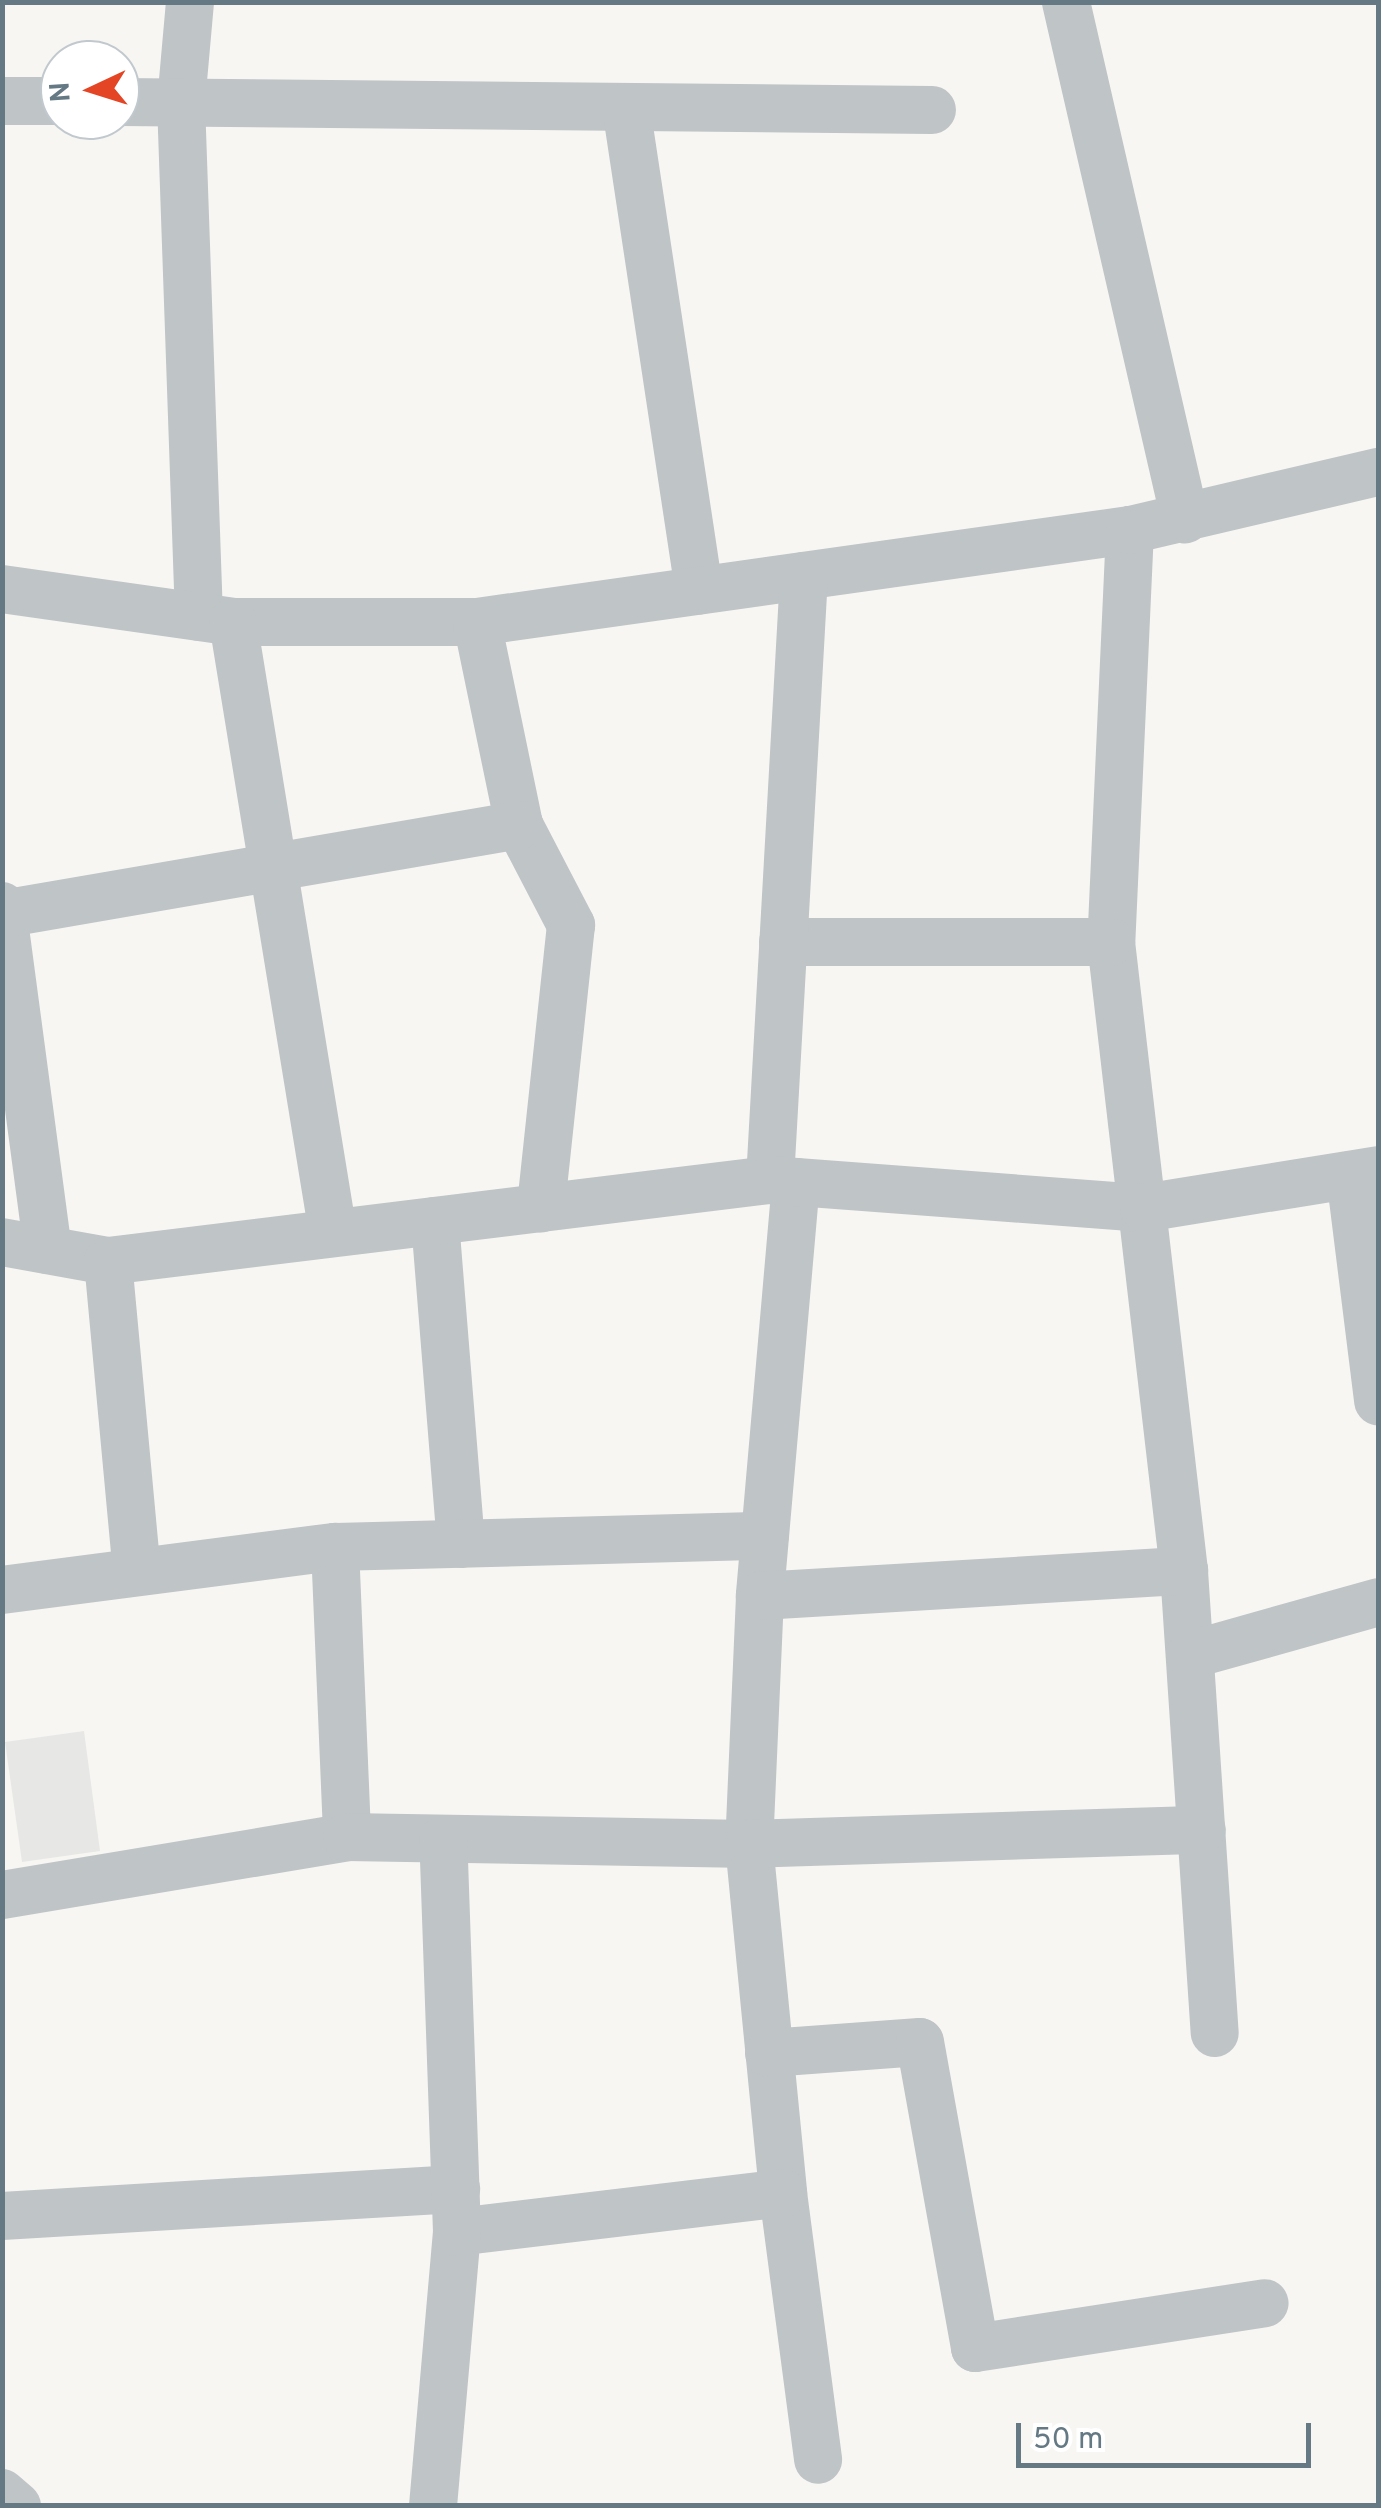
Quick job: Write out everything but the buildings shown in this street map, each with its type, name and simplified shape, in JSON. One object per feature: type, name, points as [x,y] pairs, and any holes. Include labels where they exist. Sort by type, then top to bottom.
[{"type":"street","points":[[190,2],[181,102],[216,619],[274,868],[334,1234]]},
{"type":"street","points":[[1066,2],[1186,519]]},
{"type":"street","points":[[2,100],[40,101]]},
{"type":"street","points":[[140,102],[932,110]]},
{"type":"street","points":[[626,106],[699,591]]},
{"type":"street","points":[[2,589],[216,619],[477,622],[1130,530],[1378,472]]},
{"type":"street","points":[[1130,530],[1111,942],[1184,1571],[1215,2033]]},
{"type":"street","points":[[804,576],[783,942],[783,1181],[749,1844],[782,2194],[818,2460]]},
{"type":"street","points":[[477,622],[519,825],[571,925],[541,1208]]},
{"type":"street","points":[[3,914],[519,825]]},
{"type":"street","points":[[2,906],[25,1246],[108,1261],[783,1181],[1144,1208],[1364,1172],[1378,1401]]},
{"type":"street","points":[[783,942],[1111,942]]},
{"type":"street","points":[[435,1221],[461,1544]]},
{"type":"street","points":[[108,1261],[137,1572]]},
{"type":"street","points":[[2,1590],[335,1547],[765,1536]]},
{"type":"street","points":[[335,1547],[347,1837]]},
{"type":"street","points":[[760,1596],[1184,1571]]},
{"type":"street","points":[[1190,1655],[1378,1602]]},
{"type":"street","points":[[2,1895],[347,1837],[749,1844],[1202,1830]]},
{"type":"street","points":[[433,2506],[457,2211],[443,1840]]},
{"type":"street","points":[[770,2053],[920,2042],[975,2348],[1265,2303]]},
{"type":"street","points":[[2,2216],[457,2211],[782,2194]]},
{"type":"street","points":[[2,2493],[17,2506]]},
{"type":"shaded area","points":[[84,1731],[100,1851],[22,1862],[5,1742]]}]
